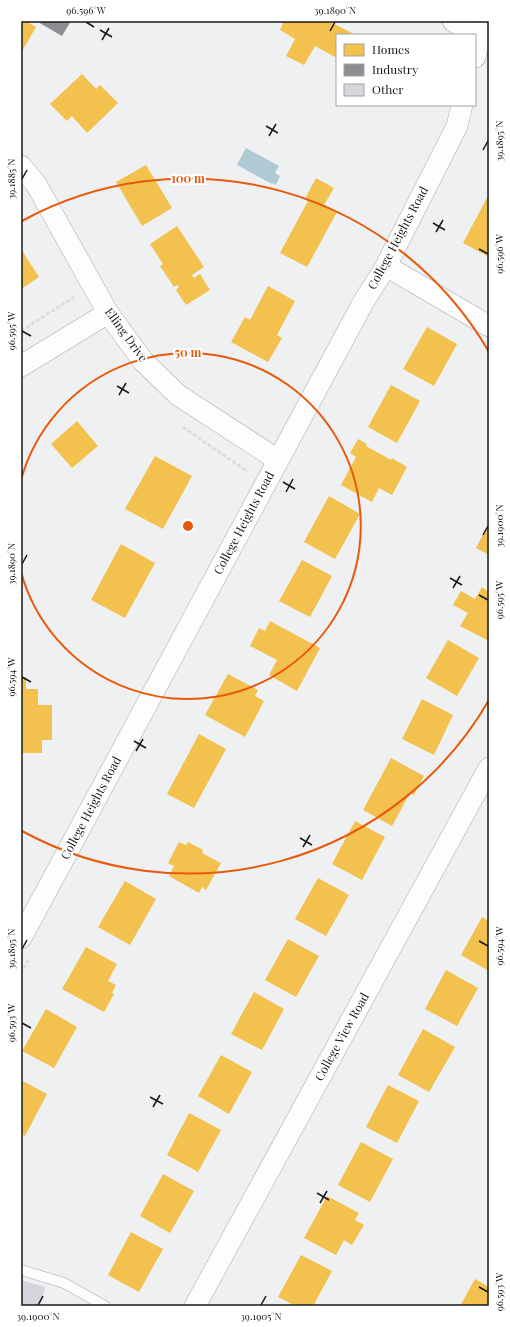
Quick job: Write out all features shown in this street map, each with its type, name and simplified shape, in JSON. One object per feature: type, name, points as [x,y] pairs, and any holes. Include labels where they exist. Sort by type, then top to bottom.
[{"type":"street","points":[[453,21],[484,29],[476,54]]},
{"type":"street","name":"College Heights Road","points":[[21,938],[364,301],[386,266],[457,126],[462,106]]},
{"type":"street","name":"Elling Drive","points":[[21,166],[36,184],[108,313],[143,361],[178,395],[278,460]]},
{"type":"street","points":[[386,266],[489,326]]},
{"type":"street","points":[[21,366],[108,313]]},
{"type":"street","name":"College View Road","points":[[195,1306],[489,768]]},
{"type":"lane","points":[[21,1270],[64,1283],[104,1306]]},
{"type":"path","points":[[21,331],[93,285]]},
{"type":"water","points":[[246,148],[279,166],[275,173],[280,176],[276,185],[237,165]]},
{"type":"building: Homes","points":[[21,21],[30,21],[29,23],[36,27],[21,53]]},
{"type":"building: Homes","points":[[284,21],[328,21],[354,34],[336,34],[336,57],[315,46],[304,65],[286,56],[295,39],[280,30]]},
{"type":"building: Homes","points":[[82,74],[96,89],[100,85],[118,103],[87,133],[72,116],[67,121],[50,104]]},
{"type":"building: Homes","points":[[146,165],[172,208],[142,226],[116,182]]},
{"type":"building: Homes","points":[[316,178],[334,188],[324,205],[337,212],[307,267],[280,253],[308,201],[305,199]]},
{"type":"building: Homes","points":[[489,194],[489,257],[463,243]]},
{"type":"building: Homes","points":[[177,226],[204,267],[192,275],[194,278],[200,274],[210,290],[186,305],[176,290],[179,287],[177,285],[174,287],[160,266],[163,264],[150,244]]},
{"type":"building: Homes","points":[[21,249],[39,277],[21,289]]},
{"type":"building: Homes","points":[[268,286],[295,301],[277,335],[282,338],[268,362],[231,342],[245,317],[250,320]]},
{"type":"building: Homes","points":[[427,327],[457,344],[434,386],[403,369]]},
{"type":"building: Homes","points":[[391,385],[420,401],[397,443],[368,427]]},
{"type":"building: Homes","points":[[77,421],[98,446],[72,468],[51,444]]},
{"type":"building: Homes","points":[[358,439],[367,444],[366,446],[407,467],[392,495],[379,488],[372,502],[341,485],[356,457],[350,453]]},
{"type":"building: Homes","points":[[155,456],[192,476],[163,529],[125,509]]},
{"type":"building: Homes","points":[[329,496],[360,514],[335,559],[304,542]]},
{"type":"building: Homes","points":[[487,527],[489,528],[489,555],[476,548]]},
{"type":"building: Homes","points":[[121,544],[155,563],[125,618],[91,600]]},
{"type":"building: Homes","points":[[302,560],[332,576],[310,617],[279,601]]},
{"type":"building: Homes","points":[[482,587],[489,592],[489,637],[487,640],[460,626],[468,613],[453,605],[461,591],[475,599]]},
{"type":"building: Homes","points":[[270,621],[320,648],[297,691],[269,675],[277,660],[250,646],[259,628],[265,631]]},
{"type":"building: Homes","points":[[448,640],[479,658],[457,696],[426,678]]},
{"type":"building: Homes","points":[[228,674],[258,690],[255,696],[264,701],[245,737],[205,715]]},
{"type":"building: Homes","points":[[21,677],[26,677],[26,689],[38,689],[38,705],[52,705],[52,740],[42,740],[42,753],[21,753]]},
{"type":"building: Homes","points":[[422,699],[453,715],[434,755],[402,739]]},
{"type":"building: Homes","points":[[199,734],[226,749],[194,808],[167,794]]},
{"type":"building: Homes","points":[[391,758],[424,776],[414,795],[410,793],[392,826],[363,810]]},
{"type":"building: Homes","points":[[355,821],[385,837],[362,880],[332,864]]},
{"type":"building: Homes","points":[[179,842],[186,845],[188,842],[203,850],[202,853],[221,863],[206,890],[202,887],[199,893],[169,876],[174,866],[168,863]]},
{"type":"building: Homes","points":[[318,878],[349,895],[326,936],[295,919]]},
{"type":"building: Homes","points":[[125,881],[156,899],[130,945],[98,927]]},
{"type":"building: Homes","points":[[482,917],[489,921],[489,971],[461,955]]},
{"type":"building: Homes","points":[[288,939],[319,956],[296,997],[265,980]]},
{"type":"building: Homes","points":[[86,947],[117,964],[108,981],[116,985],[112,993],[114,994],[104,1012],[62,989]]},
{"type":"building: Homes","points":[[446,970],[478,988],[457,1026],[425,1009]]},
{"type":"building: Homes","points":[[254,992],[284,1009],[262,1050],[231,1034]]},
{"type":"building: Homes","points":[[46,1009],[77,1027],[54,1068],[22,1051]]},
{"type":"building: Homes","points":[[423,1029],[455,1047],[429,1092],[398,1075]]},
{"type":"building: Homes","points":[[221,1055],[252,1072],[229,1114],[198,1096]]},
{"type":"building: Homes","points":[[21,1080],[47,1094],[25,1136],[21,1134]]},
{"type":"building: Homes","points":[[388,1085],[419,1101],[397,1143],[366,1127]]},
{"type":"building: Homes","points":[[189,1113],[221,1130],[198,1172],[167,1155]]},
{"type":"building: Homes","points":[[361,1142],[393,1159],[370,1202],[338,1185]]},
{"type":"building: Homes","points":[[163,1174],[194,1191],[170,1233],[140,1216]]},
{"type":"building: Homes","points":[[327,1196],[359,1213],[355,1220],[364,1225],[352,1245],[344,1240],[336,1255],[304,1238]]},
{"type":"building: Homes","points":[[131,1232],[163,1249],[139,1292],[108,1275]]},
{"type":"building: Homes","points":[[301,1255],[332,1271],[313,1306],[296,1306],[278,1297]]},
{"type":"building: Homes","points":[[475,1279],[489,1287],[489,1306],[460,1306]]},
{"type":"building: Industry","points":[[71,21],[62,36],[38,22]]},
{"type":"building: Other","points":[[21,1280],[45,1287],[41,1306],[21,1306]]}]
